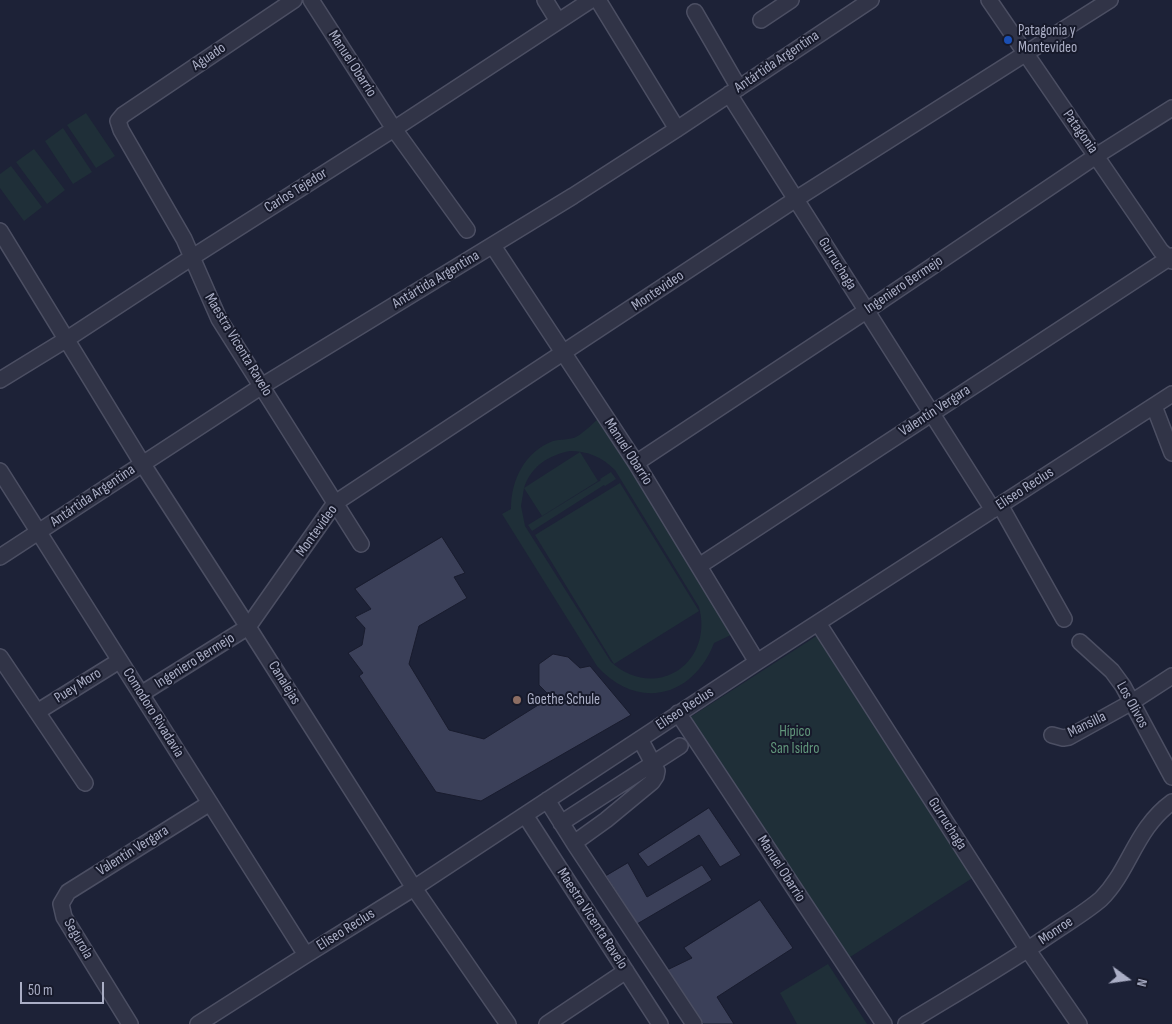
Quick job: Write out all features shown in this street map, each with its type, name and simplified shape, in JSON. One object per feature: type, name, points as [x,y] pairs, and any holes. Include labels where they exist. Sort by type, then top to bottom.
[{"type":"street","name":"Aguado","points":[[123,115],[294,0]]},
{"type":"street","name":"Manuel Obarrio","points":[[311,0],[394,129],[467,230]]},
{"type":"street","points":[[545,0],[558,21]]},
{"type":"street","name":"Carlos Tejedor","points":[[0,380],[394,129],[591,0]]},
{"type":"street","points":[[598,0],[677,129]]},
{"type":"street","points":[[761,20],[791,0]]},
{"type":"street","name":"Antártida Argentina","points":[[0,557],[262,386],[493,246],[677,129],[734,91],[852,5],[871,0]]},
{"type":"street","name":"Patagonia","points":[[989,0],[1161,250],[1171,258]]},
{"type":"street","name":"Montevideo","points":[[248,627],[335,503],[796,199],[1110,0]]},
{"type":"street","name":"Gurruchaga","points":[[695,12],[734,91],[796,199],[932,414],[996,507]]},
{"type":"street","name":"Ingeniero Bermejo","points":[[636,463],[1096,156],[1172,108]]},
{"type":"street","name":"Maestra Vicenta Ravelo","points":[[123,115],[118,121],[121,130],[178,228],[219,319],[361,544]]},
{"type":"street","points":[[0,231],[67,339]]},
{"type":"street","name":"Manuel Obarrio","points":[[493,246],[636,463],[757,662]]},
{"type":"street","name":"Valentín Vergara","points":[[699,566],[1171,258]]},
{"type":"street","name":"Canalejas","points":[[67,339],[142,463],[414,888],[508,1024]]},
{"type":"street","name":"Eliseo Reclus","points":[[198,1024],[414,888],[678,713],[1172,394]]},
{"type":"street","points":[[1154,406],[1172,453]]},
{"type":"street","name":"Comodoro Rivadavia","points":[[0,471],[306,955]]},
{"type":"street","points":[[996,507],[1064,619]]},
{"type":"street","name":"Gurruchaga","points":[[818,623],[1028,950],[1079,1024]]},
{"type":"street","name":"Ingeniero Bermejo","points":[[141,694],[248,627]]},
{"type":"street","name":"Los Olivos","points":[[1080,642],[1112,671],[1124,686],[1172,777]]},
{"type":"street","points":[[0,658],[85,783]]},
{"type":"street","name":"Puey Moro","points":[[37,712],[120,660]]},
{"type":"street","name":"Mansilla","points":[[1052,736],[1063,738],[1070,736],[1132,702],[1172,676]]},
{"type":"street","name":"Manuel Obarrio","points":[[678,713],[884,1024]]},
{"type":"street","points":[[574,843],[606,820],[652,782],[656,776],[656,771],[640,738]]},
{"type":"street","points":[[561,822],[680,746]]},
{"type":"street","points":[[547,800],[694,1024]]},
{"type":"street","name":"Monroe","points":[[906,1024],[1028,950],[1100,899],[1113,883],[1147,826],[1162,809],[1172,802]]},
{"type":"street","name":"Valentín Vergara","points":[[61,904],[68,892],[210,803]]},
{"type":"street","name":"Maestra Vicenta Ravelo","points":[[525,815],[660,1024]]},
{"type":"street","name":"Segurola","points":[[61,904],[64,917],[130,1024]]},
{"type":"street","points":[[547,1024],[626,971]]},
{"type":"green space","points":[[86,113],[115,156],[96,168],[67,125]]},
{"type":"green space","points":[[63,128],[92,172],[73,184],[45,141]]},
{"type":"green space","points":[[34,149],[65,190],[47,204],[16,162]]},
{"type":"green space","points":[[11,166],[42,207],[24,221],[0,188],[0,174]]},
{"type":"green space","points":[[600,417],[735,633],[714,643],[705,662],[692,676],[678,686],[663,692],[646,693],[629,689],[613,680],[597,666],[502,514],[511,509],[517,477],[527,459],[543,446],[553,441],[576,437]],"holes":[[[570,451],[583,452],[594,456],[615,470],[699,607],[701,627],[698,645],[689,660],[677,671],[662,677],[645,678],[628,673],[611,662],[525,526],[521,506],[527,480],[542,463],[555,455]]]},
{"type":"green space","points":[[580,452],[598,481],[542,516],[524,488]]},
{"type":"green space","points":[[611,472],[616,479],[532,531],[528,525]]},
{"type":"green space","points":[[620,483],[699,611],[614,664],[535,535]]},
{"type":"green space","name":"Hípico San Isidro","points":[[818,635],[974,877],[847,959],[689,718]]},
{"type":"green space","points":[[828,964],[867,1024],[797,1024],[780,993]]},
{"type":"building","points":[[442,537],[465,573],[454,577],[467,598],[419,626],[409,664],[449,730],[484,739],[551,697],[539,685],[539,664],[553,654],[568,657],[580,668],[590,666],[631,715],[481,801],[436,792],[359,676],[363,673],[348,653],[362,645],[365,628],[355,617],[371,609],[355,589]]},
{"type":"building","points":[[709,808],[741,855],[720,867],[699,835],[648,867],[638,854]]},
{"type":"building","points":[[628,863],[647,897],[702,865],[712,880],[637,924],[606,876]]},
{"type":"building","points":[[760,900],[793,948],[717,997],[734,1024],[703,1024],[667,970],[692,958],[684,948]]},
{"type":"place","name":"Patagonia y Montevideo","points":[[1008,40]]},
{"type":"place","name":"Goethe Schule","points":[[517,700]]}]
